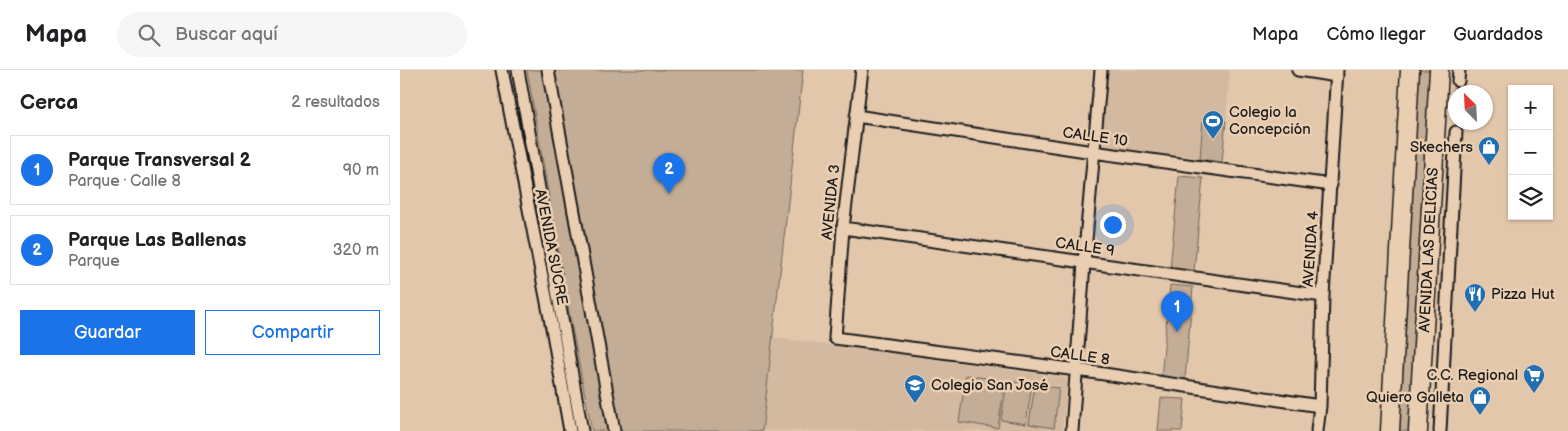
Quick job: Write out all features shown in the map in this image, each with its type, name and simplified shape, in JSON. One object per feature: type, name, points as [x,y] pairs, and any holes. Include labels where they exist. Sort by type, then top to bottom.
[{"type":"main road","name":"AVENIDA LAS DELICIAS","points":[[1390,431],[1410,70]]},
{"type":"main road","name":"AVENIDA LAS DELICIAS","points":[[1418,431],[1439,70]]},
{"type":"street","name":"AVENIDA SUCRE","points":[[502,70],[570,431]]},
{"type":"street","name":"AVENIDA SUCRE","points":[[518,70],[582,431]]},
{"type":"street","name":"AVENIDA SUCRE","points":[[548,70],[614,431]]},
{"type":"street","name":"AVENIDA 3","points":[[835,338],[843,228],[862,70]]},
{"type":"street","points":[[1072,431],[1084,262],[1101,70]]},
{"type":"street","points":[[1298,70],[1337,73]]},
{"type":"street","name":"AVENIDA 4","points":[[1317,431],[1320,406],[1323,296],[1337,73]]},
{"type":"street","name":"CALLE 10","points":[[856,116],[1331,185]]},
{"type":"street","points":[[1440,431],[1456,132]]},
{"type":"street","name":"CALLE 9","points":[[843,228],[1323,296]]},
{"type":"street","name":"CALLE 8","points":[[835,338],[1077,370],[1320,406]]},
{"type":"shaded area","points":[[527,70],[803,70],[762,431],[592,431],[570,318]]},
{"type":"shaded area","name":"Colegio la Concepción","points":[[1107,70],[1230,70],[1222,162],[1104,145],[1101,141]]},
{"type":"shaded area","points":[[1412,70],[1437,70],[1418,431],[1390,431]]},
{"type":"shaded area","name":"Colegio la Concepción","points":[[1203,119],[1226,121],[1222,162],[1200,159]]},
{"type":"shaded area","points":[[1179,176],[1203,178],[1194,271],[1170,269]]},
{"type":"shaded area","points":[[1170,285],[1193,287],[1185,380],[1161,378]]},
{"type":"shaded area","name":"Colegio San José","points":[[772,337],[1068,378],[1062,431],[762,431]]},
{"type":"shaded area","points":[[966,375],[1005,381],[998,428],[959,422]]},
{"type":"shaded area","points":[[1007,381],[1032,384],[1026,424],[1001,420]]},
{"type":"shaded area","points":[[1035,385],[1059,388],[1054,428],[1029,424]]},
{"type":"shaded area","points":[[1161,398],[1185,399],[1182,431],[1158,431]]},
{"type":"tunnel","points":[[1458,81],[1458,85]]},
{"type":"place","name":"Colegio la Concepción","points":[[1213,140]]},
{"type":"place","name":"Skechers","points":[[1489,166]]},
{"type":"place","name":"Parque Las Ballenas","points":[[669,194]]},
{"type":"place","name":"Pizza Hut","points":[[1475,313]]},
{"type":"place","name":"Parque Transversal 2","points":[[1177,332]]},
{"type":"place","name":"C.C. Regional","points":[[1534,394]]},
{"type":"place","name":"Colegio San José","points":[[915,404]]},
{"type":"place","name":"Quiero Galleta","points":[[1480,416]]}]
